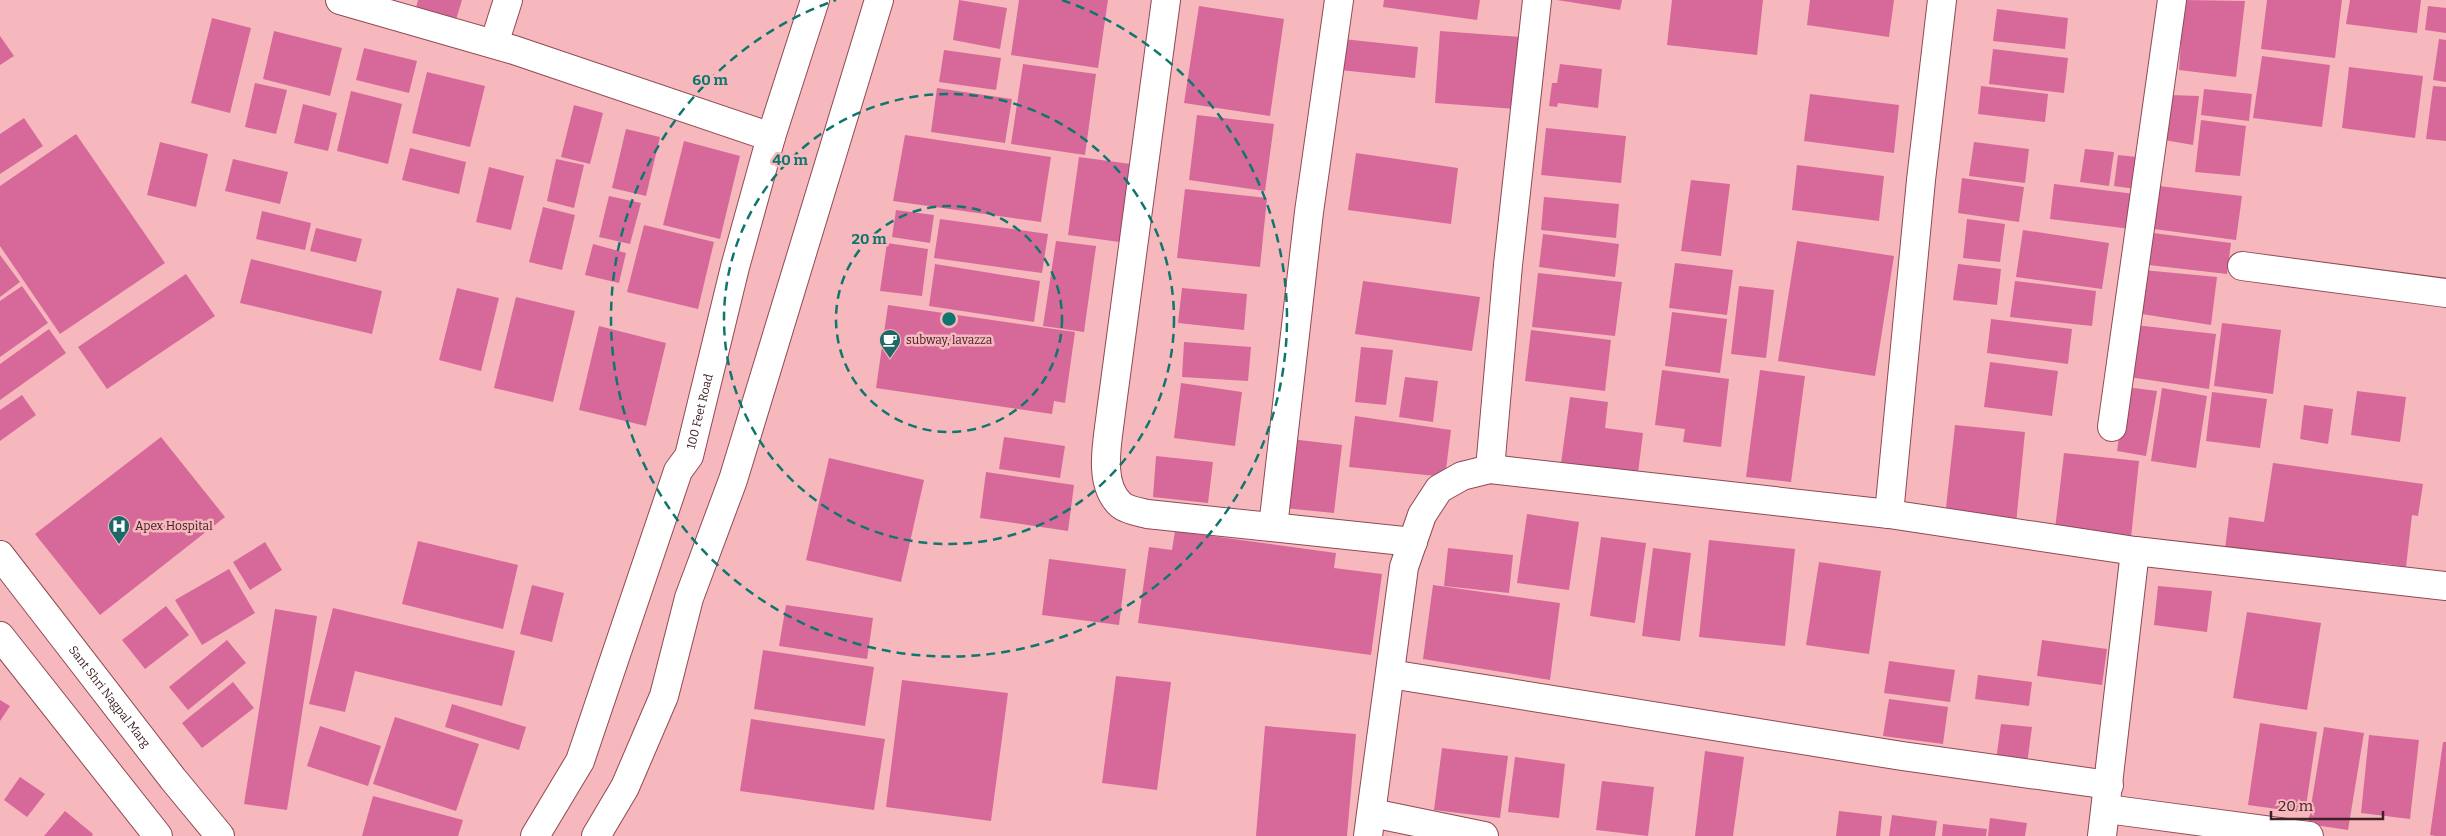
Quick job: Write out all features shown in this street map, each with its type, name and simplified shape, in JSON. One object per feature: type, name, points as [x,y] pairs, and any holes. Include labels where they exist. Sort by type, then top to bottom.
[{"type":"street","points":[[340,0],[494,44],[771,138]]},
{"type":"street","points":[[494,44],[508,0]]},
{"type":"street","name":"100 Feet Road","points":[[535,836],[580,760],[678,471],[689,456],[720,325],[771,138],[815,0]]},
{"type":"street","points":[[596,836],[625,787],[664,696],[689,598],[733,480],[879,0]]},
{"type":"street","points":[[1166,0],[1111,412],[1106,461],[1109,490],[1122,506],[1147,514],[1412,542]]},
{"type":"street","points":[[1273,527],[1309,212],[1339,0]]},
{"type":"street","points":[[1490,469],[1508,265],[1537,0]]},
{"type":"street","points":[[1889,514],[1920,180],[1942,0]]},
{"type":"street","points":[[2112,427],[2172,0]]},
{"type":"street","points":[[2242,266],[2446,293]]},
{"type":"street","points":[[1484,836],[1370,824],[1404,567],[1422,515],[1439,489],[1462,476],[1490,469],[1889,514],[2135,551],[2446,586]]},
{"type":"street","points":[[2102,836],[2135,551]]},
{"type":"street","name":"Sant Shri Nagpal Marg","points":[[0,555],[220,836]]},
{"type":"street","points":[[0,636],[158,836]]},
{"type":"street","points":[[1390,674],[1892,754],[2309,836]]},
{"type":"building","points":[[418,0],[462,0],[455,23],[415,12]]},
{"type":"building","points":[[959,0],[1007,8],[1000,49],[953,40]]},
{"type":"building","points":[[1019,0],[1108,0],[1098,68],[1011,55]]},
{"type":"building","points":[[1384,0],[1480,0],[1477,20],[1383,7]]},
{"type":"building","points":[[1557,0],[1622,0],[1620,10]]},
{"type":"building","points":[[1672,0],[1763,0],[1757,55],[1667,45]]},
{"type":"building","points":[[1810,0],[1894,0],[1889,37],[1807,25]]},
{"type":"building","points":[[2184,0],[2245,1],[2236,77],[2179,70]]},
{"type":"building","points":[[2267,0],[2342,0],[2335,58],[2261,49]]},
{"type":"building","points":[[2350,0],[2421,0],[2417,33],[2346,24]]},
{"type":"building","points":[[1199,6],[1284,19],[1270,116],[1184,103]]},
{"type":"building","points":[[2428,6],[2446,8],[2446,33],[2425,30]]},
{"type":"building","points":[[1997,9],[2068,18],[2065,49],[1993,41]]},
{"type":"building","points":[[212,18],[251,28],[230,113],[191,103]]},
{"type":"building","points":[[274,31],[342,48],[330,96],[263,79]]},
{"type":"building","points":[[1440,31],[1521,37],[1516,109],[1435,103]]},
{"type":"building","points":[[0,36],[14,56],[0,65]]},
{"type":"building","points":[[1343,39],[1418,47],[1415,78],[1340,70]]},
{"type":"building","points":[[2439,39],[2446,40],[2446,82],[2433,80]]},
{"type":"building","points":[[364,48],[417,61],[409,93],[356,80]]},
{"type":"building","points":[[1993,49],[2068,58],[2064,93],[1989,84]]},
{"type":"building","points":[[944,50],[1001,58],[996,90],[939,82]]},
{"type":"building","points":[[2262,56],[2330,65],[2322,127],[2253,118]]},
{"type":"building","points":[[1023,64],[1096,74],[1085,155],[1011,144]]},
{"type":"building","points":[[1560,64],[1602,69],[1598,108],[1558,103],[1557,107],[1549,106],[1552,83],[1557,83]]},
{"type":"building","points":[[2349,67],[2423,76],[2415,138],[2342,128]]},
{"type":"building","points":[[427,72],[485,86],[470,147],[412,133]]},
{"type":"building","points":[[255,83],[287,90],[276,134],[245,127]]},
{"type":"building","points":[[1981,86],[2048,94],[2045,122],[1978,114]]},
{"type":"building","points":[[2433,86],[2446,87],[2446,141],[2426,139]]},
{"type":"building","points":[[937,88],[1012,99],[1005,143],[931,132]]},
{"type":"building","points":[[2204,89],[2252,94],[2249,121],[2201,115]]},
{"type":"building","points":[[351,91],[402,104],[388,164],[337,151]]},
{"type":"building","points":[[1810,94],[1899,105],[1894,153],[1804,141]]},
{"type":"building","points":[[2169,95],[2199,96],[2193,145],[2164,140]]},
{"type":"building","points":[[303,104],[337,113],[328,151],[294,143]]},
{"type":"building","points":[[574,105],[603,113],[590,164],[561,157]]},
{"type":"building","points":[[1197,115],[1274,124],[1265,191],[1189,180]]},
{"type":"building","points":[[24,118],[43,146],[0,174],[0,134]]},
{"type":"building","points":[[2201,120],[2246,126],[2240,176],[2195,172]]},
{"type":"building","points":[[1546,128],[1626,136],[1621,183],[1541,175]]},
{"type":"building","points":[[626,129],[660,137],[646,196],[612,188]]},
{"type":"building","points":[[76,134],[165,263],[60,334],[0,246],[0,186]]},
{"type":"building","points":[[905,135],[1051,157],[1041,222],[893,201]]},
{"type":"building","points":[[684,141],[740,156],[720,239],[663,225]]},
{"type":"building","points":[[160,142],[208,154],[196,207],[147,195]]},
{"type":"building","points":[[1974,142],[2029,149],[2025,183],[1969,176]]},
{"type":"building","points":[[410,148],[466,162],[459,194],[402,180]]},
{"type":"building","points":[[2085,149],[2114,152],[2109,186],[2080,182]]},
{"type":"building","points":[[1356,153],[1458,168],[1451,224],[1348,210]]},
{"type":"building","points":[[2118,155],[2146,158],[2142,190],[2114,186]]},
{"type":"building","points":[[1079,157],[1138,165],[1127,243],[1068,235]]},
{"type":"building","points":[[233,159],[288,172],[280,204],[225,191]]},
{"type":"building","points":[[556,159],[584,165],[574,208],[547,201]]},
{"type":"building","points":[[1797,165],[1884,176],[1879,221],[1792,210]]},
{"type":"building","points":[[489,167],[524,176],[511,230],[476,222]]},
{"type":"building","points":[[1962,178],[2024,187],[2019,222],[1958,213]]},
{"type":"building","points":[[1691,180],[1730,184],[1721,256],[1681,251]]},
{"type":"building","points":[[2054,184],[2143,195],[2139,230],[2050,219]]},
{"type":"building","points":[[2159,186],[2242,196],[2236,240],[2154,229]]},
{"type":"building","points":[[1185,189],[1267,198],[1260,267],[1177,258]]},
{"type":"building","points":[[609,196],[641,203],[630,244],[599,237]]},
{"type":"building","points":[[1544,197],[1619,204],[1616,238],[1541,230]]},
{"type":"building","points":[[543,207],[575,215],[562,270],[529,262]]},
{"type":"building","points":[[896,210],[934,215],[930,243],[892,237]]},
{"type":"building","points":[[262,211],[311,223],[305,250],[256,239]]},
{"type":"building","points":[[940,219],[1048,234],[1042,273],[934,258]]},
{"type":"building","points":[[1967,219],[2005,224],[2000,262],[1963,258]]},
{"type":"building","points":[[644,225],[714,242],[698,309],[627,292]]},
{"type":"building","points":[[316,228],[362,239],[356,262],[310,251]]},
{"type":"building","points":[[2023,230],[2109,243],[2102,289],[2016,277]]},
{"type":"building","points":[[2153,233],[2231,243],[2227,274],[2149,265]]},
{"type":"building","points":[[1543,234],[1619,244],[1615,277],[1539,267]]},
{"type":"building","points":[[1056,241],[1096,246],[1084,332],[1043,326]]},
{"type":"building","points":[[1797,241],[1894,256],[1875,376],[1778,361]]},
{"type":"building","points":[[887,243],[928,249],[922,296],[880,291]]},
{"type":"building","points":[[593,244],[626,253],[619,283],[585,275]]},
{"type":"building","points":[[0,255],[20,282],[0,297]]},
{"type":"building","points":[[251,259],[382,291],[372,334],[240,303]]},
{"type":"building","points":[[1675,263],[1733,270],[1727,315],[1669,308]]},
{"type":"building","points":[[935,264],[1040,281],[1034,322],[929,306]]},
{"type":"building","points":[[1958,264],[2001,269],[1997,305],[1953,300]]},
{"type":"building","points":[[2143,270],[2217,277],[2211,325],[2142,314]]},
{"type":"building","points":[[1538,273],[1622,282],[1615,336],[1532,327]]},
{"type":"building","points":[[186,274],[215,316],[107,389],[78,347]]},
{"type":"building","points":[[1363,281],[1480,297],[1472,351],[1355,334]]},
{"type":"building","points":[[2015,281],[2096,291],[2092,326],[2010,317]]},
{"type":"building","points":[[22,286],[48,323],[0,357],[0,301]]},
{"type":"building","points":[[1739,286],[1774,290],[1766,358],[1731,354]]},
{"type":"building","points":[[457,288],[499,298],[481,371],[439,360]]},
{"type":"building","points":[[1182,288],[1247,294],[1244,330],[1178,323]]},
{"type":"building","points":[[516,297],[575,311],[553,402],[494,388]]},
{"type":"building","points":[[888,305],[1075,332],[1065,403],[1054,401],[1052,414],[876,388]]},
{"type":"building","points":[[1672,312],[1727,319],[1720,373],[1665,366]]},
{"type":"building","points":[[1991,319],[2072,329],[2068,364],[1987,353]]},
{"type":"building","points":[[2222,323],[2281,330],[2273,394],[2214,386]]},
{"type":"building","points":[[2135,325],[2216,334],[2209,389],[2129,377]]},
{"type":"building","points":[[599,326],[666,343],[646,426],[579,410]]},
{"type":"building","points":[[49,329],[66,353],[0,400],[0,364]]},
{"type":"building","points":[[1531,330],[1611,340],[1605,391],[1525,381]]},
{"type":"building","points":[[1184,342],[1251,347],[1248,381],[1182,377]]},
{"type":"building","points":[[1361,347],[1393,350],[1386,405],[1355,402]]},
{"type":"building","points":[[1990,362],[2058,371],[2052,416],[1984,407]]},
{"type":"building","points":[[1662,370],[1729,379],[1721,447],[1683,442],[1685,429],[1655,425]]},
{"type":"building","points":[[1760,370],[1805,376],[1791,482],[1746,477]]},
{"type":"building","points":[[1405,377],[1438,381],[1433,422],[1399,417]]},
{"type":"building","points":[[1181,383],[1242,392],[1235,446],[1174,438]]},
{"type":"building","points":[[2126,387],[2157,391],[2146,456],[2117,451]]},
{"type":"building","points":[[2162,388],[2207,396],[2196,468],[2151,461]]},
{"type":"building","points":[[2357,391],[2406,397],[2400,442],[2351,435]]},
{"type":"building","points":[[2212,392],[2267,399],[2260,448],[2206,441]]},
{"type":"building","points":[[22,395],[36,415],[0,441],[0,410]]},
{"type":"building","points":[[1570,397],[1608,402],[1605,428],[1643,433],[1637,481],[1560,471]]},
{"type":"building","points":[[2304,405],[2333,409],[2328,444],[2300,439]]},
{"type":"building","points":[[1355,416],[1451,430],[1445,477],[1349,467]]},
{"type":"building","points":[[1955,425],[2025,432],[2016,524],[1945,517]]},
{"type":"building","points":[[161,437],[225,517],[100,615],[35,534]]},
{"type":"building","points":[[1004,437],[1065,446],[1060,478],[999,469]]},
{"type":"building","points":[[1291,439],[1342,445],[1334,513],[1284,508]]},
{"type":"building","points":[[2064,453],[2139,461],[2131,538],[2055,529]]},
{"type":"building","points":[[1156,456],[1213,462],[1208,503],[1153,497]]},
{"type":"building","points":[[829,458],[924,480],[901,582],[806,560]]},
{"type":"building","points":[[2273,463],[2423,484],[2418,516],[2412,515],[2406,567],[2381,563],[2379,576],[2224,557],[2229,517],[2264,522]]},
{"type":"building","points":[[986,472],[1074,485],[1068,531],[980,518]]},
{"type":"building","points":[[1527,514],[1579,522],[1569,590],[1517,583]]},
{"type":"building","points":[[1175,531],[1336,553],[1334,568],[1382,574],[1371,655],[1138,623],[1149,547],[1172,550]]},
{"type":"building","points":[[1601,537],[1646,543],[1635,623],[1590,616]]},
{"type":"building","points":[[1709,540],[1795,549],[1785,646],[1699,637]]},
{"type":"building","points":[[418,541],[518,565],[503,629],[402,604]]},
{"type":"building","points":[[265,542],[282,570],[250,590],[233,562]]},
{"type":"building","points":[[1448,548],[1513,555],[1509,593],[1444,586]]},
{"type":"building","points":[[1653,548],[1691,553],[1680,641],[1642,636]]},
{"type":"building","points":[[1049,559],[1126,569],[1119,625],[1042,615]]},
{"type":"building","points":[[1819,562],[1881,571],[1869,654],[1806,645]]},
{"type":"building","points":[[229,569],[255,613],[202,645],[175,600]]},
{"type":"building","points":[[532,585],[564,593],[552,642],[520,634]]},
{"type":"building","points":[[1433,585],[1560,603],[1550,680],[1423,659]]},
{"type":"building","points":[[2158,586],[2212,591],[2207,632],[2154,625]]},
{"type":"building","points":[[786,605],[873,618],[867,659],[779,646]]},
{"type":"building","points":[[166,606],[189,635],[145,669],[122,640]]},
{"type":"building","points":[[333,608],[515,651],[502,706],[355,671],[345,712],[309,704]]},
{"type":"building","points":[[275,609],[317,616],[287,810],[244,804]]},
{"type":"building","points":[[2247,612],[2321,623],[2307,710],[2233,698]]},
{"type":"building","points":[[227,640],[246,663],[188,710],[169,687]]},
{"type":"building","points":[[2042,640],[2107,649],[2102,685],[2037,676]]},
{"type":"building","points":[[763,650],[874,667],[865,726],[754,709]]},
{"type":"building","points":[[1889,661],[1955,670],[1950,702],[1884,693]]},
{"type":"building","points":[[1978,675],[2032,682],[2029,706],[1975,699]]},
{"type":"building","points":[[1116,676],[1171,682],[1157,790],[1102,783]]},
{"type":"building","points":[[902,680],[1008,693],[991,821],[886,807]]},
{"type":"building","points":[[233,682],[254,708],[202,748],[182,723]]},
{"type":"building","points":[[1889,699],[1948,707],[1943,744],[1883,736]]},
{"type":"building","points":[[0,700],[10,706],[0,721]]},
{"type":"building","points":[[452,704],[526,727],[519,750],[445,727]]},
{"type":"building","points":[[395,717],[479,744],[456,811],[373,784]]},
{"type":"building","points":[[751,719],[885,739],[874,810],[740,791]]},
{"type":"building","points":[[2260,723],[2317,732],[2305,813],[2248,805]]},
{"type":"building","points":[[2001,724],[2032,727],[2027,764],[1996,760]]},
{"type":"building","points":[[320,726],[381,746],[368,786],[307,766]]},
{"type":"building","points":[[1265,726],[1356,734],[1347,836],[1256,836]]},
{"type":"building","points":[[2324,727],[2364,733],[2348,830],[2308,824]]},
{"type":"building","points":[[2369,735],[2419,740],[2410,819],[2361,813]]},
{"type":"building","points":[[2443,742],[2446,742],[2446,836],[2436,836],[2430,835]]},
{"type":"building","points":[[1442,748],[1508,756],[1500,818],[1434,810]]},
{"type":"building","points":[[1705,751],[1744,757],[1733,836],[1695,836]]},
{"type":"building","points":[[1515,757],[1565,764],[1559,818],[1508,812]]},
{"type":"building","points":[[20,777],[45,794],[27,817],[4,800]]},
{"type":"building","points":[[1602,781],[1654,787],[1648,836],[1596,830]]},
{"type":"building","points":[[373,796],[463,820],[458,836],[362,836]]},
{"type":"building","points":[[65,811],[93,834],[92,836],[44,836]]},
{"type":"building","points":[[1839,811],[1882,816],[1880,836],[1836,836]]},
{"type":"building","points":[[1892,815],[1937,821],[1935,836],[1889,836]]},
{"type":"building","points":[[1990,818],[2027,823],[2025,836],[1988,836]]},
{"type":"building","points":[[1943,824],[1987,829],[1986,836],[1942,836]]},
{"type":"place","name":"subway, lavazza","points":[[890,359]]},
{"type":"place","name":"Apex Hospital","points":[[119,545]]}]
